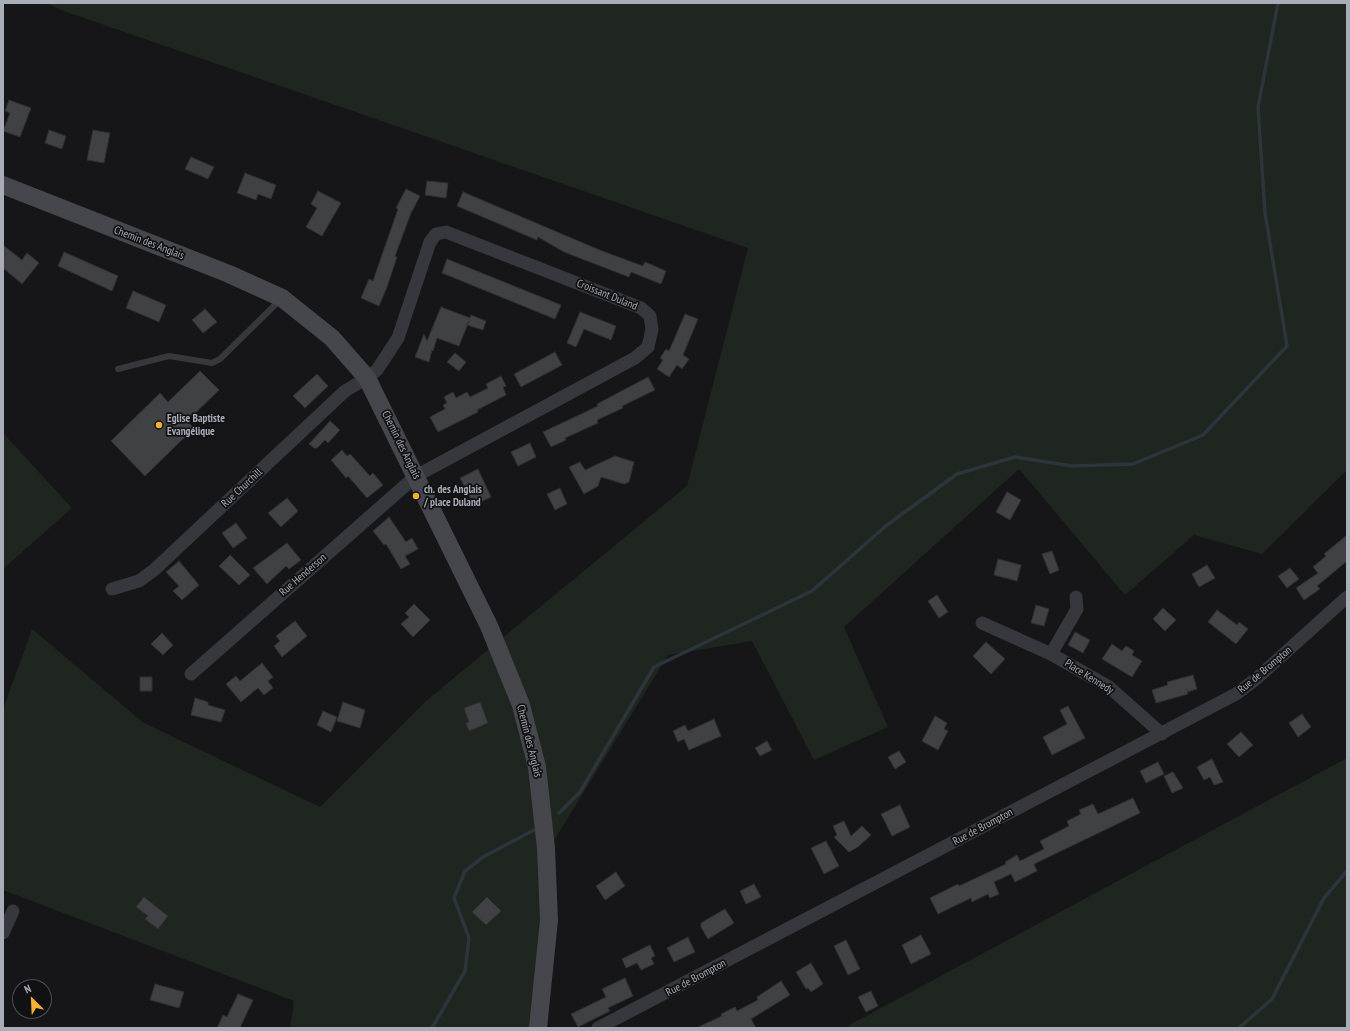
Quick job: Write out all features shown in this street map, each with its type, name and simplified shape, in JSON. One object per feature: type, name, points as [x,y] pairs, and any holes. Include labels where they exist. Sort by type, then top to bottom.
[{"type":"street","name":"Chemin des Anglais","points":[[3,185],[229,274],[282,298],[332,338],[367,378],[489,626],[521,704],[537,767],[546,848],[549,920],[538,1028]]},
{"type":"street","name":"Croissant Duland","points":[[367,378],[377,370],[398,338],[430,242],[436,234],[446,232],[641,308],[650,316],[652,329],[648,347],[636,358],[416,476]]},
{"type":"street","name":"Rue Churchill","points":[[112,589],[139,581],[154,570],[345,391],[367,378]]},
{"type":"street","name":"Rue Henderson","points":[[191,674],[416,476]]},
{"type":"street","points":[[1051,654],[1077,609],[1076,597]]},
{"type":"street","name":"Rue de Brompton","points":[[598,1028],[1236,694],[1256,679],[1347,597]]},
{"type":"street","name":"Place Kennedy","points":[[982,623],[1051,654],[1109,687],[1162,734]]},
{"type":"street","points":[[3,933],[13,911]]},
{"type":"lane","points":[[118,369],[169,356],[212,364],[220,359],[282,298]]},
{"type":"shaded area","points":[[46,3],[1347,3],[1347,470],[1262,554],[1194,535],[1125,595],[1019,469],[844,627],[888,727],[814,760],[752,641],[668,655],[547,852],[533,1028],[290,1028],[294,1001],[3,890],[3,709],[32,629],[144,723],[320,807],[427,700],[687,486],[748,248],[64,11]]},
{"type":"shaded area","points":[[3,433],[72,508],[3,569]]},
{"type":"shaded area","points":[[1347,758],[1347,1028],[845,1028],[853,1023]]},
{"type":"building","points":[[9,100],[31,108],[20,137],[3,131],[10,113],[5,111]]},
{"type":"building","points":[[49,130],[66,136],[62,149],[45,143]]},
{"type":"building","points":[[93,130],[110,133],[104,163],[87,160]]},
{"type":"building","points":[[191,157],[214,167],[208,179],[185,169]]},
{"type":"building","points":[[245,173],[276,185],[271,199],[258,194],[256,200],[237,193]]},
{"type":"building","points":[[427,181],[448,183],[446,198],[425,195]]},
{"type":"building","points":[[406,189],[420,196],[411,213],[395,256],[397,257],[387,287],[379,306],[361,298],[369,279],[373,281],[398,209],[396,208]]},
{"type":"building","points":[[318,191],[341,203],[322,236],[306,227],[317,208],[311,204]]},
{"type":"building","points":[[463,192],[602,251],[643,266],[645,262],[666,271],[661,284],[631,272],[629,277],[608,269],[564,252],[538,237],[537,240],[457,206]]},
{"type":"building","points":[[3,245],[22,260],[27,253],[39,263],[22,284],[3,268]]},
{"type":"building","points":[[64,252],[118,276],[112,291],[58,266]]},
{"type":"building","points":[[447,259],[561,305],[555,319],[442,273]]},
{"type":"building","points":[[133,291],[166,305],[159,322],[126,308]]},
{"type":"building","points":[[441,307],[470,318],[471,315],[486,321],[483,330],[467,325],[459,346],[437,338],[429,362],[415,357],[424,334],[427,341]]},
{"type":"building","points":[[205,309],[217,322],[203,333],[192,320]]},
{"type":"building","points":[[580,312],[616,326],[611,340],[584,329],[576,347],[567,343]]},
{"type":"building","points":[[685,314],[698,319],[683,355],[689,359],[682,369],[677,365],[669,377],[657,369],[663,360],[660,358],[666,349],[669,351]]},
{"type":"building","points":[[555,352],[562,365],[521,387],[514,374]]},
{"type":"building","points":[[455,353],[466,362],[459,371],[447,362]]},
{"type":"building","name":"Eglise Baptiste Evangélique","points":[[200,371],[219,390],[187,421],[194,428],[145,476],[111,441],[160,393],[168,402]]},
{"type":"building","points":[[317,374],[328,386],[305,408],[293,396]]},
{"type":"building","points":[[501,376],[506,386],[503,387],[506,395],[477,410],[478,412],[438,432],[430,417],[445,409],[443,405],[447,403],[444,397],[453,392],[456,398],[467,392],[470,397],[488,388],[486,384]]},
{"type":"building","points":[[648,377],[655,390],[622,406],[623,408],[597,420],[598,423],[565,438],[566,440],[551,447],[543,432],[598,406],[597,404]]},
{"type":"building","points":[[330,421],[340,430],[328,443],[325,440],[317,448],[314,448],[309,444]]},
{"type":"building","points":[[530,443],[536,457],[518,466],[511,452]]},
{"type":"building","points":[[342,450],[347,456],[350,454],[370,476],[373,473],[383,485],[367,498],[348,476],[346,478],[331,460]]},
{"type":"building","points":[[615,456],[634,462],[629,482],[624,484],[601,477],[598,486],[584,494],[569,467],[580,462],[585,470]]},
{"type":"building","points":[[478,469],[491,497],[474,505],[460,478]]},
{"type":"building","points":[[560,488],[567,504],[555,510],[547,494]]},
{"type":"building","points":[[1007,492],[1021,500],[1010,520],[996,512]]},
{"type":"building","points":[[287,498],[298,511],[281,527],[268,513]]},
{"type":"building","points":[[389,517],[406,542],[412,538],[418,549],[405,556],[410,564],[401,569],[386,544],[384,545],[373,531]]},
{"type":"building","points":[[236,523],[247,538],[233,548],[222,533]]},
{"type":"building","points":[[1347,535],[1347,561],[1317,586],[1320,589],[1304,600],[1296,588],[1318,573],[1313,567],[1326,556],[1324,554]]},
{"type":"building","points":[[287,543],[301,560],[289,569],[286,566],[267,584],[253,568]]},
{"type":"building","points":[[1052,551],[1059,570],[1050,574],[1042,554]]},
{"type":"building","points":[[230,555],[250,575],[239,585],[219,566]]},
{"type":"building","points":[[998,559],[1021,565],[1017,581],[994,575]]},
{"type":"building","points":[[179,561],[199,585],[182,600],[173,591],[179,586],[166,572]]},
{"type":"building","points":[[1207,565],[1215,578],[1199,587],[1192,574]]},
{"type":"building","points":[[1290,568],[1299,579],[1287,588],[1278,576]]},
{"type":"building","points":[[937,595],[948,612],[939,618],[928,601]]},
{"type":"building","points":[[414,604],[430,620],[413,637],[401,624],[409,617],[405,613]]},
{"type":"building","points":[[1036,605],[1049,609],[1044,626],[1031,623]]},
{"type":"building","points":[[1163,608],[1176,620],[1165,631],[1153,619]]},
{"type":"building","points":[[1217,610],[1237,625],[1239,622],[1248,629],[1236,644],[1208,622]]},
{"type":"building","points":[[295,621],[307,636],[282,657],[274,646],[280,641],[276,636]]},
{"type":"building","points":[[1075,632],[1090,640],[1083,653],[1068,645]]},
{"type":"building","points":[[162,633],[173,645],[163,655],[151,644]]},
{"type":"building","points":[[986,642],[1005,659],[991,674],[973,656]]},
{"type":"building","points":[[1112,644],[1122,651],[1126,646],[1134,651],[1132,655],[1142,661],[1132,677],[1102,659]]},
{"type":"building","points":[[262,663],[273,677],[268,681],[273,688],[264,695],[258,688],[241,702],[226,684],[236,676],[240,681]]},
{"type":"building","points":[[1193,675],[1197,689],[1187,692],[1188,694],[1156,703],[1152,690],[1168,685],[1167,682]]},
{"type":"building","points":[[140,677],[152,677],[152,691],[140,691]]},
{"type":"building","points":[[195,698],[208,702],[208,705],[225,710],[221,722],[191,715]]},
{"type":"building","points":[[343,702],[365,710],[360,728],[337,721]]},
{"type":"building","points":[[480,702],[488,723],[469,731],[466,723],[469,722],[464,708]]},
{"type":"building","points":[[1068,706],[1085,738],[1052,755],[1043,737],[1067,724],[1060,710]]},
{"type":"building","points":[[323,711],[337,717],[331,732],[317,725]]},
{"type":"building","points":[[1302,714],[1311,727],[1298,737],[1289,723]]},
{"type":"building","points":[[935,716],[947,723],[944,729],[948,731],[938,750],[922,741]]},
{"type":"building","points":[[714,719],[721,736],[689,750],[684,739],[678,742],[673,731],[685,725],[688,731]]},
{"type":"building","points":[[1241,732],[1253,745],[1239,757],[1227,744]]},
{"type":"building","points":[[767,741],[772,750],[760,756],[755,748]]},
{"type":"building","points":[[899,751],[906,762],[895,769],[888,757]]},
{"type":"building","points":[[1212,759],[1223,782],[1214,785],[1210,777],[1204,780],[1197,767]]},
{"type":"building","points":[[1158,762],[1164,774],[1146,783],[1140,771]]},
{"type":"building","points":[[1173,772],[1183,788],[1172,793],[1164,776]]},
{"type":"building","points":[[1133,798],[1140,813],[1034,864],[1037,871],[1015,882],[1011,874],[994,882],[999,894],[990,898],[988,894],[972,902],[971,898],[938,914],[930,898],[958,884],[959,886],[1006,864],[1005,862],[1017,855],[1020,861],[1044,849],[1040,841],[1069,826],[1067,821],[1081,814],[1079,810],[1093,804],[1098,814]]},
{"type":"building","points":[[900,805],[910,827],[892,836],[881,814]]},
{"type":"building","points":[[844,821],[851,836],[862,826],[871,835],[858,847],[849,852],[834,837],[837,835],[833,826]]},
{"type":"building","points":[[826,841],[839,866],[824,874],[811,848]]},
{"type":"building","points":[[616,872],[625,886],[605,900],[596,886]]},
{"type":"building","points":[[754,884],[761,897],[746,904],[740,891]]},
{"type":"building","points":[[144,897],[168,916],[158,929],[145,919],[148,916],[136,907]]},
{"type":"building","points":[[487,897],[501,911],[486,925],[472,912]]},
{"type":"building","points":[[725,909],[734,923],[708,939],[701,927],[701,923]]},
{"type":"building","points":[[921,935],[931,954],[911,964],[902,945]]},
{"type":"building","points":[[688,937],[695,952],[674,962],[667,948]]},
{"type":"building","points":[[846,940],[860,969],[848,975],[834,946]]},
{"type":"building","points":[[650,945],[655,956],[651,958],[654,964],[641,970],[637,963],[626,968],[622,959]]},
{"type":"building","points":[[811,963],[823,984],[811,992],[808,988],[806,989],[796,972]]},
{"type":"building","points":[[625,978],[633,996],[608,1008],[610,1011],[578,1027],[571,1014],[606,997],[602,989]]},
{"type":"building","points":[[781,981],[790,995],[751,1019],[756,1028],[696,1028],[722,1016],[721,1014],[735,1007],[737,1011],[758,1000],[757,997]]},
{"type":"building","points":[[155,984],[184,992],[179,1008],[150,1000]]},
{"type":"building","points":[[871,991],[878,1006],[866,1012],[858,997]]},
{"type":"building","points":[[238,994],[253,1000],[240,1028],[217,1028],[223,1015],[227,1017]]},
{"type":"waterway","points":[[559,813],[580,792],[654,667],[812,591],[887,525],[957,474],[1015,457],[1072,466],[1133,464],[1203,435],[1287,346],[1265,213],[1258,107],[1278,3]]},
{"type":"waterway","points":[[432,1028],[465,971],[469,938],[454,898],[465,871],[483,857],[534,830]]},
{"type":"waterway","points":[[1239,1028],[1272,999],[1324,898],[1347,871]]},
{"type":"place","name":"Eglise Baptiste Evangélique","points":[[159,425]]},
{"type":"place","name":"ch. des Anglais / place Duland","points":[[416,496]]}]
